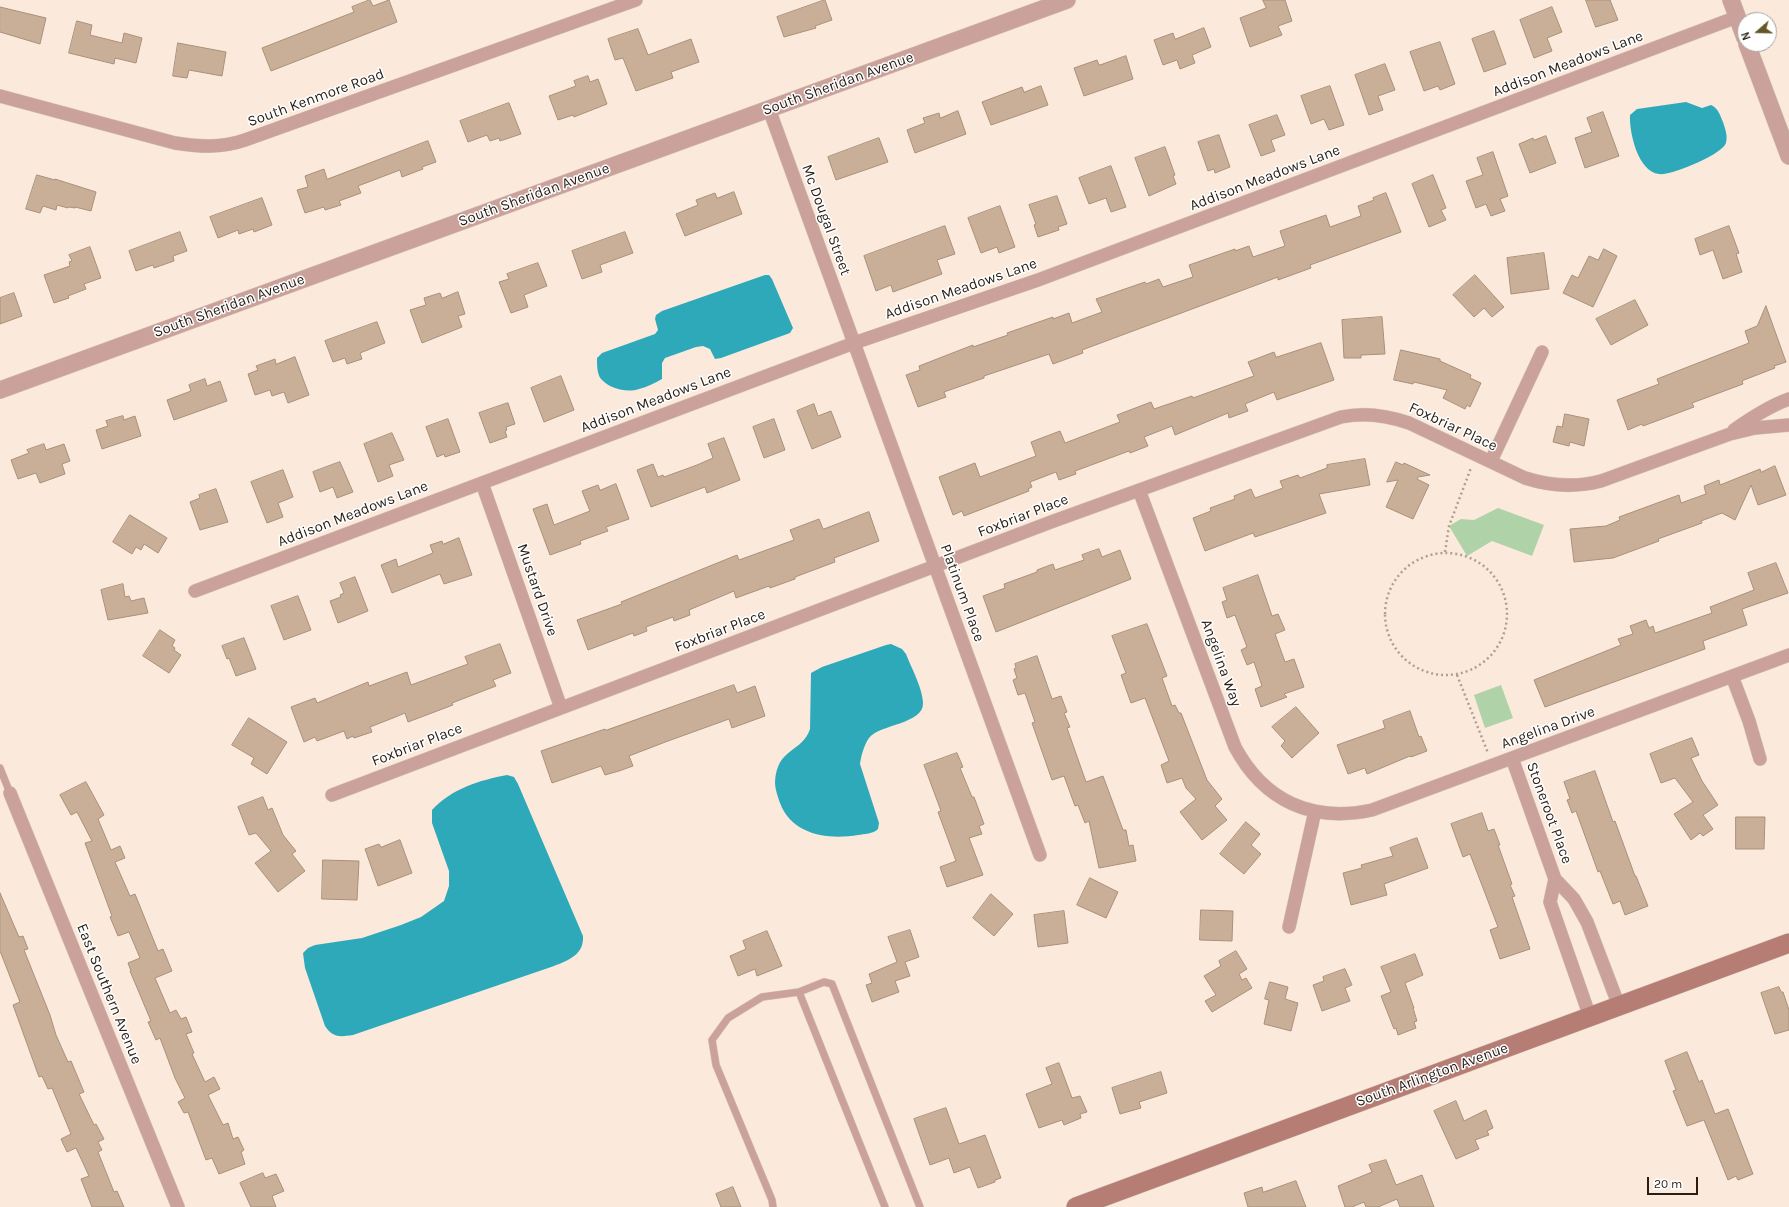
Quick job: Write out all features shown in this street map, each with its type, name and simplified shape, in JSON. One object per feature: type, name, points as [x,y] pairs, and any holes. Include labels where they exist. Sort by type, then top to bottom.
[{"type":"main road","name":"South Arlington Avenue","points":[[1076,1207],[1789,943]]},
{"type":"street","name":"South Kenmore Road","points":[[0,96],[175,143],[197,146],[226,145],[245,140],[636,0]]},
{"type":"street","name":"South Sheridan Avenue","points":[[0,390],[1067,0]]},
{"type":"street","points":[[1731,0],[1737,17]]},
{"type":"street","name":"Addison Meadows Lane","points":[[195,591],[854,342],[1038,280],[1737,17]]},
{"type":"street","points":[[1750,52],[1789,156]]},
{"type":"street","name":"Mc Dougal Street","points":[[769,109],[854,342]]},
{"type":"street","name":"Platinum Place","points":[[854,342],[1040,855]]},
{"type":"street","points":[[1491,462],[1542,352]]},
{"type":"street","name":"Foxbriar Place","points":[[1730,434],[1751,418],[1789,399]]},
{"type":"street","name":"Foxbriar Place","points":[[332,795],[935,566],[1328,420],[1349,415],[1367,414],[1397,418],[1524,478],[1544,483],[1574,486],[1608,479],[1730,434],[1755,428],[1789,425]]},
{"type":"street","name":"Mustard Drive","points":[[482,483],[561,708]]},
{"type":"street","name":"Angelina Way","points":[[1139,490],[1235,747],[1248,770],[1274,794],[1297,806],[1315,811]]},
{"type":"street","name":"Angelina Drive","points":[[1315,811],[1327,814],[1346,814],[1372,810],[1789,655]]},
{"type":"street","points":[[1732,676],[1749,721],[1760,759]]},
{"type":"street","name":"Stoneroot Place","points":[[1512,758],[1555,879],[1574,899],[1587,922],[1619,1006]]},
{"type":"street","name":"East Southern Avenue","points":[[10,793],[178,1207]]},
{"type":"street","points":[[1289,926],[1315,811]]},
{"type":"street","name":"Stoneroot Place","points":[[1555,879],[1550,902],[1590,1017]]},
{"type":"lane","points":[[0,768],[10,793]]},
{"type":"lane","points":[[773,1207],[772,1200],[716,1065],[712,1040],[728,1018],[762,997],[799,992],[824,982],[832,984],[920,1207]]},
{"type":"lane","points":[[799,992],[885,1207]]},
{"type":"path","points":[[1445,552],[1449,526],[1476,455]]},
{"type":"path","points":[[1445,552],[1465,555],[1483,564],[1497,580],[1505,598],[1506,605],[1507,618],[1503,638],[1492,655],[1476,668],[1457,675],[1437,675],[1418,669],[1401,657],[1390,640],[1384,620],[1386,600],[1393,581],[1407,566],[1425,556],[1445,552]]},
{"type":"path","points":[[1457,675],[1492,765]]},
{"type":"green space","points":[[1498,508],[1544,525],[1532,556],[1492,541],[1467,556],[1449,526],[1461,519],[1474,520]]},
{"type":"green space","points":[[1501,685],[1513,718],[1485,728],[1474,695]]},
{"type":"water","points":[[1686,102],[1702,108],[1711,105],[1717,110],[1723,122],[1727,137],[1726,143],[1723,148],[1716,153],[1685,168],[1665,174],[1652,172],[1645,166],[1636,150],[1631,131],[1630,115],[1637,109]]},
{"type":"water","points":[[765,275],[769,275],[772,279],[793,328],[790,333],[721,358],[715,359],[710,349],[703,346],[665,358],[662,363],[662,379],[648,386],[634,390],[629,391],[614,388],[601,379],[599,375],[597,358],[602,353],[655,334],[658,330],[655,319],[656,315],[662,311]]},
{"type":"water","points":[[891,644],[902,649],[906,654],[919,685],[923,703],[921,710],[917,715],[909,720],[875,733],[869,738],[864,747],[860,764],[879,823],[878,829],[868,834],[835,837],[823,836],[802,829],[786,814],[778,798],[775,782],[780,762],[806,737],[810,729],[811,673],[822,667]]},
{"type":"water","points":[[507,775],[514,777],[518,784],[583,936],[583,942],[578,952],[570,959],[554,966],[353,1035],[337,1036],[331,1033],[325,1026],[305,968],[303,953],[308,948],[315,945],[362,938],[401,925],[421,917],[444,901],[449,886],[449,871],[432,823],[432,810],[448,796],[466,786]]},
{"type":"building","points":[[370,0],[373,6],[389,0],[397,22],[271,71],[262,48],[354,12],[352,7]]},
{"type":"building","points":[[825,0],[832,20],[815,26],[816,28],[784,37],[777,17]]},
{"type":"building","points":[[1263,0],[1285,0],[1292,21],[1278,26],[1282,35],[1250,47],[1240,18],[1266,8]]},
{"type":"building","points":[[1586,0],[1610,0],[1618,20],[1596,27]]},
{"type":"building","points":[[0,7],[46,18],[40,44],[0,32]]},
{"type":"building","points":[[1552,7],[1562,32],[1547,38],[1552,51],[1534,58],[1520,20]]},
{"type":"building","points":[[77,21],[92,25],[90,35],[122,43],[124,33],[142,38],[136,63],[115,58],[114,64],[69,53]]},
{"type":"building","points":[[1204,28],[1211,47],[1192,55],[1195,63],[1180,69],[1177,60],[1163,65],[1154,40],[1173,33],[1175,39]]},
{"type":"building","points":[[638,29],[648,55],[691,39],[699,62],[671,72],[673,78],[636,91],[623,58],[615,60],[608,39]]},
{"type":"building","points":[[1494,31],[1506,64],[1484,72],[1472,39]]},
{"type":"building","points":[[1440,42],[1455,84],[1440,90],[1438,86],[1424,91],[1410,52]]},
{"type":"building","points":[[178,43],[226,52],[222,76],[189,70],[187,78],[173,76]]},
{"type":"building","points":[[1126,56],[1133,79],[1084,96],[1074,68],[1097,60],[1099,65]]},
{"type":"building","points":[[1385,64],[1395,90],[1378,96],[1383,110],[1369,115],[1355,75]]},
{"type":"building","points":[[588,76],[590,82],[598,79],[607,104],[574,117],[573,115],[558,120],[549,96],[576,86],[574,81]]},
{"type":"building","points":[[1041,86],[1048,105],[991,125],[982,102],[1022,87],[1024,92]]},
{"type":"building","points":[[1330,86],[1344,125],[1329,130],[1324,119],[1311,124],[1301,96]]},
{"type":"building","points":[[509,103],[521,134],[500,141],[499,138],[490,141],[487,135],[468,142],[460,121]]},
{"type":"building","points":[[958,111],[966,134],[915,153],[907,130],[925,123],[923,118],[939,113],[940,118]]},
{"type":"building","points":[[1603,112],[1619,156],[1585,168],[1575,138],[1592,132],[1587,118]]},
{"type":"building","points":[[1277,115],[1285,135],[1271,140],[1275,151],[1261,156],[1249,125]]},
{"type":"building","points":[[1219,135],[1230,167],[1215,173],[1214,169],[1208,171],[1198,142]]},
{"type":"building","points":[[1546,136],[1556,163],[1530,173],[1519,144],[1533,138],[1534,140]]},
{"type":"building","points":[[879,138],[888,162],[836,180],[828,157]]},
{"type":"building","points":[[428,141],[436,162],[402,177],[400,170],[358,186],[361,193],[339,201],[341,205],[325,210],[324,207],[305,213],[297,190],[308,187],[305,176],[324,169],[327,179]]},
{"type":"building","points":[[1165,147],[1175,175],[1173,176],[1176,184],[1149,196],[1135,158]]},
{"type":"building","points":[[1493,152],[1508,196],[1500,199],[1505,211],[1491,216],[1486,204],[1476,208],[1466,181],[1483,175],[1477,158]]},
{"type":"building","points":[[1111,166],[1126,207],[1111,212],[1106,198],[1089,204],[1079,178]]},
{"type":"building","points":[[37,175],[96,192],[91,211],[57,205],[56,210],[43,206],[40,213],[26,209]]},
{"type":"building","points":[[1433,175],[1446,208],[1441,210],[1446,220],[1429,227],[1412,184]]},
{"type":"building","points":[[734,192],[742,214],[685,236],[676,214],[698,205],[696,200],[715,193],[717,198]]},
{"type":"building","points":[[1386,193],[1401,232],[1310,265],[1311,268],[1278,280],[1278,277],[1082,350],[1083,353],[1053,364],[1049,354],[984,376],[984,378],[944,392],[946,397],[918,407],[906,375],[920,370],[919,366],[973,345],[973,347],[1008,335],[1007,333],[1053,317],[1053,319],[1069,313],[1072,323],[1102,312],[1096,299],[1145,282],[1146,284],[1159,279],[1163,287],[1193,277],[1189,265],[1235,249],[1235,251],[1249,246],[1253,257],[1285,246],[1280,231],[1326,215],[1330,227],[1361,216],[1358,206],[1374,200],[1373,198]]},
{"type":"building","points":[[1057,196],[1067,224],[1058,227],[1059,230],[1038,237],[1034,225],[1036,224],[1029,205]]},
{"type":"building","points":[[262,198],[272,225],[254,232],[253,229],[239,234],[238,230],[218,238],[210,217]]},
{"type":"building","points":[[1000,206],[1015,247],[999,253],[997,247],[981,253],[968,218]]},
{"type":"building","points":[[945,226],[955,254],[937,260],[942,274],[893,292],[891,285],[876,291],[864,256]]},
{"type":"building","points":[[1729,226],[1739,253],[1736,254],[1742,272],[1723,279],[1713,250],[1700,255],[1695,239]]},
{"type":"building","points":[[180,232],[187,251],[173,256],[174,261],[154,268],[153,265],[136,271],[129,251]]},
{"type":"building","points":[[625,232],[633,253],[600,265],[602,272],[582,279],[572,251]]},
{"type":"building","points":[[90,247],[101,278],[84,284],[86,289],[68,296],[69,298],[54,303],[44,275],[70,266],[69,262],[72,261],[69,255]]},
{"type":"building","points":[[1604,249],[1617,256],[1593,307],[1563,293],[1572,275],[1578,278],[1589,256],[1598,260]]},
{"type":"building","points":[[1544,253],[1549,289],[1511,294],[1507,258]]},
{"type":"building","points":[[538,263],[547,286],[524,295],[528,307],[511,313],[499,282],[509,279],[507,274]]},
{"type":"building","points":[[1475,275],[1504,307],[1492,317],[1484,308],[1474,317],[1453,295]]},
{"type":"building","points":[[458,292],[465,314],[458,316],[462,327],[422,343],[410,310],[426,305],[424,298],[440,293],[442,298]]},
{"type":"building","points":[[14,293],[22,316],[0,324],[0,298]]},
{"type":"building","points":[[1635,300],[1648,325],[1611,345],[1596,319]]},
{"type":"building","points":[[1766,306],[1786,362],[1742,381],[1743,384],[1692,403],[1694,407],[1628,430],[1617,400],[1659,384],[1657,379],[1749,343],[1745,331],[1757,326]]},
{"type":"building","points":[[1382,317],[1385,354],[1361,355],[1361,358],[1344,358],[1342,320]]},
{"type":"building","points":[[377,322],[385,343],[360,353],[362,359],[347,364],[345,358],[333,362],[325,341]]},
{"type":"building","points":[[1321,343],[1334,380],[1277,400],[1274,392],[1245,404],[1248,411],[1229,418],[1228,413],[1175,435],[1172,426],[1144,437],[1148,446],[1130,453],[1129,451],[1075,471],[1076,474],[1059,480],[1056,472],[1030,482],[1032,487],[1028,489],[1029,491],[964,516],[962,511],[953,515],[939,477],[975,463],[980,477],[1036,456],[1031,442],[1060,431],[1065,443],[1120,422],[1117,415],[1151,402],[1154,409],[1192,396],[1193,398],[1254,376],[1248,362],[1274,352],[1276,357]]},
{"type":"building","points":[[1401,350],[1440,359],[1440,361],[1471,375],[1470,378],[1481,383],[1470,407],[1467,405],[1465,409],[1443,398],[1447,390],[1414,382],[1413,384],[1394,380]]},
{"type":"building","points":[[295,357],[309,395],[288,403],[284,392],[272,396],[270,390],[255,395],[248,374],[258,370],[256,366],[275,359],[276,364]]},
{"type":"building","points":[[561,376],[574,410],[544,422],[531,388]]},
{"type":"building","points":[[205,379],[207,386],[220,381],[227,401],[174,420],[167,400],[191,391],[189,385]]},
{"type":"building","points":[[508,403],[515,424],[506,427],[507,430],[505,431],[507,437],[490,443],[479,413]]},
{"type":"building","points":[[814,404],[818,416],[831,411],[841,437],[812,449],[797,411]]},
{"type":"building","points":[[1565,414],[1589,419],[1584,446],[1570,442],[1569,446],[1553,442],[1557,426],[1562,427]]},
{"type":"building","points":[[123,416],[124,420],[135,416],[141,436],[102,449],[96,430],[108,426],[106,421]]},
{"type":"building","points":[[448,419],[460,452],[445,457],[444,454],[437,457],[426,427]]},
{"type":"building","points":[[774,419],[785,450],[764,458],[753,427]]},
{"type":"building","points":[[392,433],[404,460],[389,465],[393,476],[378,482],[364,444]]},
{"type":"building","points":[[724,438],[740,480],[707,493],[705,487],[651,507],[637,470],[653,464],[658,477],[663,475],[664,477],[697,465],[713,458],[708,444]]},
{"type":"building","points":[[44,444],[46,450],[64,444],[70,461],[62,464],[65,474],[40,483],[36,473],[18,479],[11,460],[29,453],[27,450]]},
{"type":"building","points":[[1365,459],[1370,485],[1319,494],[1326,513],[1255,537],[1253,533],[1205,551],[1193,518],[1211,511],[1210,508],[1235,499],[1234,496],[1251,489],[1255,498],[1283,488],[1280,481],[1298,475],[1300,478],[1327,468],[1327,465]]},
{"type":"building","points":[[340,462],[353,492],[337,498],[333,487],[320,492],[313,472]]},
{"type":"building","points":[[1396,462],[1403,465],[1404,463],[1430,475],[1418,477],[1417,479],[1429,485],[1413,519],[1386,507],[1398,480],[1387,482]]},
{"type":"building","points":[[1775,466],[1786,495],[1758,505],[1751,485],[1735,520],[1722,513],[1701,521],[1702,523],[1658,539],[1659,541],[1613,558],[1574,562],[1570,529],[1606,526],[1620,520],[1619,517],[1679,495],[1681,503],[1706,494],[1704,486],[1719,480],[1720,485],[1760,469],[1761,472]]},
{"type":"building","points":[[283,470],[293,497],[278,503],[283,517],[267,523],[251,482]]},
{"type":"building","points":[[616,484],[629,519],[606,527],[608,531],[580,541],[581,544],[550,555],[533,509],[547,504],[554,525],[590,511],[582,491],[598,485],[600,490]]},
{"type":"building","points":[[216,489],[228,522],[200,530],[190,502],[200,498],[199,495]]},
{"type":"building","points":[[869,512],[879,541],[834,558],[835,562],[795,577],[795,579],[770,588],[769,586],[736,598],[734,591],[689,610],[690,615],[674,621],[673,617],[646,627],[647,631],[634,636],[633,633],[588,650],[577,620],[622,604],[621,602],[737,555],[739,560],[794,540],[790,530],[819,519],[823,529]]},
{"type":"building","points":[[130,515],[167,538],[158,553],[144,544],[141,550],[136,547],[132,554],[113,542]]},
{"type":"building","points":[[459,538],[472,575],[444,584],[440,574],[392,593],[381,565],[396,559],[398,567],[433,553],[430,545],[442,541],[443,544]]},
{"type":"building","points":[[1099,549],[1102,557],[1120,550],[1131,579],[996,632],[983,596],[1005,588],[1004,584],[1037,572],[1037,570],[1053,564],[1055,570],[1084,560],[1082,555]]},
{"type":"building","points":[[1776,563],[1788,593],[1742,609],[1747,625],[1703,641],[1705,649],[1545,707],[1534,680],[1621,645],[1618,639],[1633,634],[1630,626],[1646,620],[1649,628],[1653,626],[1655,633],[1712,613],[1710,607],[1754,590],[1748,573]]},
{"type":"building","points":[[1258,575],[1272,616],[1278,614],[1285,630],[1275,634],[1285,662],[1294,659],[1304,687],[1284,694],[1287,697],[1261,707],[1255,689],[1262,686],[1254,662],[1247,665],[1241,650],[1247,647],[1235,615],[1227,618],[1222,602],[1227,600],[1223,588]]},
{"type":"building","points":[[355,577],[368,611],[338,623],[330,601],[341,597],[340,595],[344,593],[340,583]]},
{"type":"building","points":[[123,584],[125,597],[129,596],[131,601],[144,598],[148,613],[108,620],[101,590]]},
{"type":"building","points":[[298,596],[311,630],[284,640],[271,606]]},
{"type":"building","points":[[1147,624],[1167,676],[1162,678],[1172,706],[1175,705],[1179,713],[1181,713],[1207,780],[1222,799],[1215,806],[1227,820],[1202,840],[1180,812],[1196,799],[1186,788],[1182,778],[1167,783],[1161,765],[1169,761],[1145,698],[1131,703],[1121,675],[1126,673],[1112,636]]},
{"type":"building","points":[[160,630],[175,640],[172,646],[175,648],[174,650],[181,655],[169,673],[143,656]]},
{"type":"building","points":[[244,638],[256,669],[236,676],[229,658],[227,659],[222,646]]},
{"type":"building","points":[[500,644],[511,673],[493,680],[496,686],[452,703],[453,705],[408,722],[405,713],[370,727],[372,732],[354,738],[353,736],[347,739],[344,731],[317,741],[315,737],[304,742],[291,707],[315,698],[317,703],[368,682],[369,686],[407,672],[411,685],[468,664],[465,657]]},
{"type":"building","points":[[1037,656],[1052,699],[1061,696],[1067,712],[1064,713],[1070,727],[1067,728],[1086,782],[1103,776],[1123,830],[1126,830],[1129,846],[1133,845],[1136,861],[1099,868],[1089,821],[1085,823],[1078,805],[1075,806],[1064,776],[1052,780],[1032,723],[1035,722],[1025,693],[1018,695],[1013,680],[1017,678],[1014,669],[1016,668],[1015,664]]},
{"type":"building","points":[[734,685],[737,693],[755,686],[765,716],[732,728],[729,719],[668,741],[629,756],[633,766],[619,771],[605,775],[601,766],[552,783],[541,751]]},
{"type":"building","points":[[1296,707],[1319,733],[1292,758],[1281,746],[1285,741],[1272,727]]},
{"type":"building","points":[[1410,711],[1419,737],[1421,736],[1427,751],[1411,757],[1410,756],[1367,774],[1365,768],[1348,774],[1337,745],[1385,728],[1383,721]]},
{"type":"building","points":[[249,718],[287,742],[267,774],[251,764],[254,758],[232,745]]},
{"type":"building","points":[[1692,738],[1699,755],[1691,758],[1702,781],[1718,805],[1703,815],[1713,829],[1703,836],[1700,833],[1691,840],[1674,814],[1693,802],[1675,778],[1661,783],[1650,754]]},
{"type":"building","points":[[957,753],[963,767],[960,768],[972,797],[974,797],[984,824],[979,826],[982,834],[969,838],[983,875],[947,887],[940,867],[956,861],[938,812],[941,811],[924,765]]},
{"type":"building","points":[[1595,771],[1613,822],[1615,821],[1635,876],[1648,906],[1625,915],[1620,901],[1613,904],[1600,871],[1598,872],[1576,811],[1572,813],[1567,800],[1570,799],[1564,782]]},
{"type":"building","points":[[86,782],[104,815],[98,819],[111,850],[120,846],[125,858],[115,862],[130,896],[135,894],[158,951],[163,949],[172,971],[155,978],[170,1013],[176,1010],[181,1019],[186,1017],[192,1032],[186,1034],[194,1053],[192,1054],[205,1082],[214,1077],[220,1089],[208,1095],[223,1125],[228,1123],[233,1139],[238,1137],[244,1150],[241,1152],[245,1164],[219,1174],[212,1158],[206,1160],[188,1112],[184,1113],[178,1102],[185,1098],[175,1078],[160,1038],[156,1040],[148,1022],[151,1021],[130,971],[128,963],[140,958],[129,932],[118,936],[110,917],[112,916],[85,843],[92,841],[77,812],[71,815],[60,795]]},
{"type":"building","points":[[263,797],[268,810],[272,808],[283,835],[296,851],[292,854],[305,871],[278,892],[255,863],[271,851],[256,833],[249,835],[238,807]]},
{"type":"building","points":[[1482,813],[1488,831],[1494,829],[1500,845],[1498,845],[1512,884],[1510,885],[1515,896],[1512,897],[1530,949],[1500,959],[1490,930],[1498,927],[1470,854],[1463,857],[1451,824]]},
{"type":"building","points":[[1736,817],[1765,817],[1764,849],[1736,849]]},
{"type":"building","points":[[1246,822],[1260,834],[1251,845],[1261,854],[1244,874],[1220,854]]},
{"type":"building","points":[[1417,838],[1428,868],[1384,884],[1387,895],[1351,905],[1343,873],[1362,868],[1361,865],[1393,856],[1390,848]]},
{"type":"building","points":[[400,840],[412,873],[378,886],[365,849],[379,844],[381,847]]},
{"type":"building","points":[[323,860],[359,861],[357,900],[322,899]]},
{"type":"building","points":[[1090,878],[1118,892],[1106,918],[1077,905]]},
{"type":"building","points":[[0,893],[19,937],[23,936],[28,949],[24,950],[50,1015],[56,1035],[68,1062],[71,1061],[84,1092],[79,1094],[94,1125],[96,1124],[104,1139],[98,1142],[102,1150],[98,1152],[114,1192],[117,1191],[124,1207],[92,1207],[81,1179],[89,1176],[76,1148],[67,1152],[61,1139],[71,1134],[52,1088],[48,1089],[42,1076],[39,1077],[13,1005],[20,1002],[0,951]]},
{"type":"building","points":[[991,894],[1013,914],[994,936],[973,918]]},
{"type":"building","points":[[1201,910],[1233,911],[1232,941],[1200,940]]},
{"type":"building","points":[[1064,911],[1068,943],[1038,947],[1034,915]]},
{"type":"building","points":[[910,930],[919,957],[905,962],[910,976],[895,981],[899,992],[872,1002],[866,985],[872,983],[869,974],[897,962],[888,937]]},
{"type":"building","points":[[767,931],[782,966],[757,976],[755,969],[738,976],[730,956],[746,949],[743,941]]},
{"type":"building","points":[[1236,951],[1247,969],[1239,974],[1242,980],[1246,978],[1252,988],[1212,1012],[1205,1001],[1216,995],[1204,976],[1221,966],[1219,961]]},
{"type":"building","points":[[1415,954],[1423,975],[1405,983],[1414,1008],[1417,1021],[1414,1022],[1416,1028],[1398,1035],[1396,1028],[1394,1029],[1381,996],[1391,992],[1381,967]]},
{"type":"building","points":[[1345,969],[1352,985],[1345,988],[1350,1001],[1322,1011],[1313,985],[1324,981],[1323,977]]},
{"type":"building","points":[[1270,982],[1288,987],[1285,999],[1298,1003],[1291,1031],[1264,1024],[1269,1000],[1265,999]]},
{"type":"building","points":[[1779,987],[1781,992],[1783,992],[1789,1010],[1789,1030],[1775,1034],[1761,993]]},
{"type":"building","points":[[1687,1052],[1699,1082],[1702,1080],[1715,1114],[1728,1109],[1753,1174],[1738,1180],[1736,1176],[1728,1180],[1704,1120],[1687,1126],[1673,1091],[1676,1090],[1665,1061]]},
{"type":"building","points":[[1059,1063],[1072,1098],[1080,1096],[1087,1112],[1080,1114],[1081,1118],[1064,1125],[1062,1120],[1039,1128],[1026,1094],[1052,1084],[1046,1068]]},
{"type":"building","points":[[1161,1072],[1167,1093],[1139,1102],[1141,1108],[1120,1114],[1112,1088]]},
{"type":"building","points":[[1456,1101],[1464,1121],[1486,1110],[1493,1128],[1487,1131],[1489,1135],[1475,1140],[1479,1149],[1456,1159],[1434,1111]]},
{"type":"building","points":[[946,1108],[959,1144],[985,1135],[1001,1178],[995,1180],[995,1182],[978,1188],[970,1167],[954,1173],[949,1158],[930,1165],[914,1119]]},
{"type":"building","points":[[1386,1160],[1396,1185],[1422,1175],[1434,1207],[1400,1207],[1397,1199],[1378,1207],[1366,1207],[1364,1202],[1352,1207],[1345,1207],[1338,1186],[1372,1172],[1369,1165]]},
{"type":"building","points":[[263,1173],[265,1178],[276,1174],[284,1191],[272,1196],[276,1207],[251,1207],[240,1183]]},
{"type":"building","points":[[1296,1181],[1306,1207],[1248,1207],[1244,1193],[1262,1187],[1263,1192]]},
{"type":"building","points":[[733,1187],[741,1207],[721,1207],[716,1194]]}]
